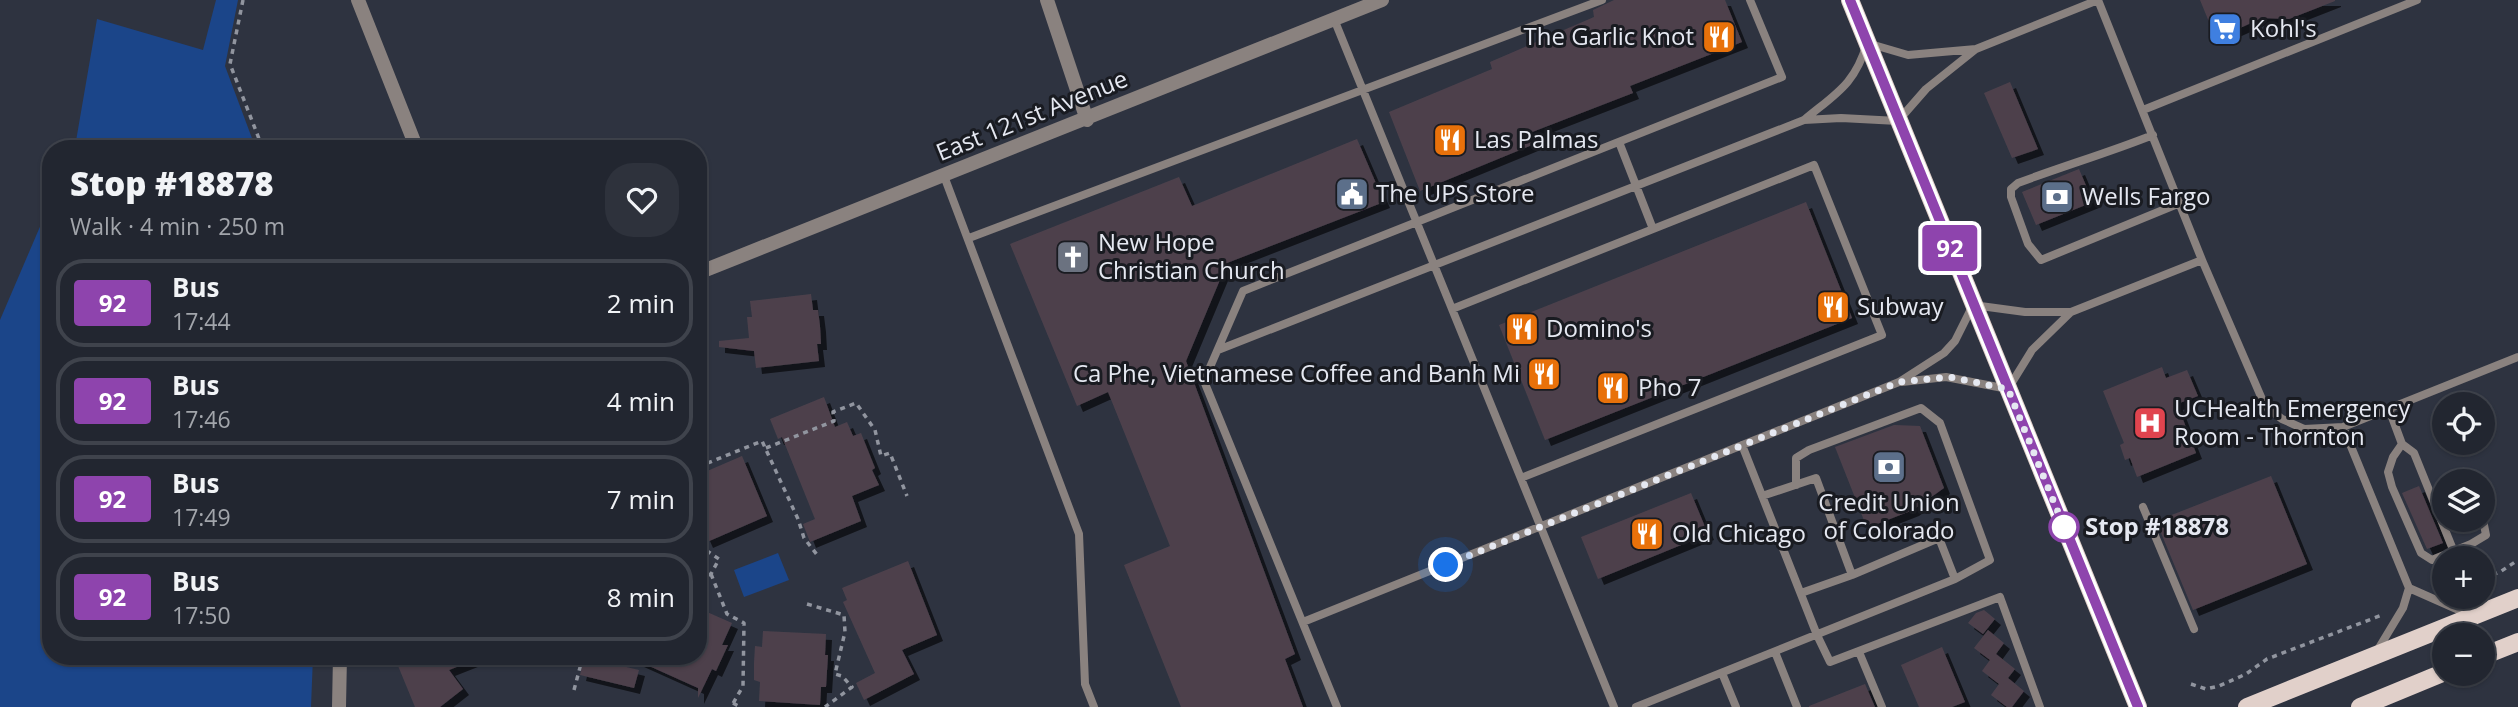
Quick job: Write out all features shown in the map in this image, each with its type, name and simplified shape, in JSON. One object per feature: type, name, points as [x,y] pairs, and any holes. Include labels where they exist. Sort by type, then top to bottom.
[{"type":"main road","points":[[1850,0],[2138,707]]},
{"type":"main road","points":[[2247,707],[2518,598]]},
{"type":"main road","points":[[2495,651],[2518,642]]},
{"type":"main road","points":[[2360,707],[2432,677]]},
{"type":"street","points":[[358,0],[413,140]]},
{"type":"street","points":[[1047,0],[1087,120]]},
{"type":"street","name":"East 121st Avenue","points":[[707,269],[1382,0]]},
{"type":"street","points":[[339,707],[340,665]]},
{"type":"lane","points":[[969,238],[1602,0]]},
{"type":"lane","points":[[1337,707],[1204,381],[1244,291],[1782,77],[1750,0]]},
{"type":"lane","points":[[1804,120],[1841,118],[1898,121],[1926,89],[1976,49],[2098,0],[2202,260],[2265,406],[2282,419],[2304,429],[2343,427],[2518,357]]},
{"type":"lane","points":[[2143,110],[2417,0]]},
{"type":"lane","points":[[1334,19],[1614,707]]},
{"type":"lane","points":[[1218,350],[1804,120],[1851,80],[1862,61],[1867,43],[1908,55],[1976,49]]},
{"type":"lane","points":[[2153,135],[2098,157],[2084,158],[2018,183],[2011,189],[2011,197],[2028,244],[2041,260],[2180,204]]},
{"type":"lane","points":[[1619,142],[1653,229]]},
{"type":"lane","points":[[1452,309],[1814,165],[1881,335],[1521,478]]},
{"type":"lane","points":[[944,176],[1079,534],[1085,684],[1094,707]]},
{"type":"lane","points":[[1303,622],[1899,382],[1944,352],[1955,341],[1973,305],[2031,313],[2071,312],[2202,260]]},
{"type":"lane","points":[[1899,382],[1949,377],[2008,389],[2032,350],[2071,312]]},
{"type":"lane","points":[[1636,707],[1955,579],[1990,560],[1940,423],[1921,408],[1809,450],[1796,458],[1796,485]]},
{"type":"lane","points":[[2389,409],[2402,444],[2414,453],[2452,546]]},
{"type":"lane","points":[[2343,427],[2409,588],[2403,608],[2374,656]]},
{"type":"lane","points":[[2402,444],[2393,457],[2388,472],[2421,553],[2432,560]]},
{"type":"lane","points":[[1742,445],[1830,662],[2000,597],[2040,707]]},
{"type":"lane","points":[[1762,496],[1816,478],[1852,575]]},
{"type":"lane","points":[[2143,508],[2194,629]]},
{"type":"lane","points":[[2465,546],[2486,535],[2485,532]]},
{"type":"lane","points":[[1801,593],[1852,575],[1939,538],[1955,579]]},
{"type":"lane","points":[[2409,588],[2473,616]]},
{"type":"lane","points":[[1775,652],[1797,707]]},
{"type":"lane","points":[[1859,652],[1882,707]]},
{"type":"lane","points":[[1722,673],[1736,707]]},
{"type":"path","points":[[243,0],[230,64],[260,140]]},
{"type":"path","points":[[766,448],[834,421],[833,412],[856,403],[874,429],[881,456],[890,453],[907,496]]},
{"type":"path","points":[[707,463],[762,441],[804,538],[818,556]]},
{"type":"path","points":[[707,551],[719,559],[711,574],[707,576]]},
{"type":"path","points":[[2495,574],[2518,560]]},
{"type":"path","points":[[711,574],[727,614],[744,623],[743,687],[732,705],[740,707]]},
{"type":"path","points":[[807,604],[844,615],[845,632],[835,674],[842,676],[852,687],[825,707]]},
{"type":"path","points":[[2192,684],[2206,689],[2219,686],[2246,674],[2267,659],[2374,616],[2390,613]]},
{"type":"path","points":[[574,690],[581,665]]},
{"type":"water","points":[[216,0],[238,0],[225,66],[253,140],[76,140],[97,19],[203,50]]},
{"type":"water","points":[[42,222],[42,665],[313,665],[311,707],[0,707],[0,320]]},
{"type":"water","points":[[778,553],[789,580],[744,597],[734,570]]},
{"type":"building","points":[[1614,0],[1725,0],[1742,42],[1630,86],[1633,93],[1527,134],[1532,145],[1420,191],[1389,112],[1492,69],[1490,62],[1594,17],[1593,10]]},
{"type":"building","name":"Kohl's","points":[[2200,0],[2335,1],[2289,19],[2262,18],[2216,39]]},
{"type":"building","points":[[2010,82],[2038,149],[2012,158],[1984,93]]},
{"type":"building","points":[[1357,139],[1384,202],[1227,263],[1186,361],[1295,654],[1285,659],[1303,707],[1181,707],[1124,565],[1170,546],[1108,392],[1077,406],[1010,244],[1179,177],[1192,206]]},
{"type":"building","name":"Wells Fargo","points":[[2079,169],[2093,202],[2036,225],[2022,192]]},
{"type":"building","points":[[1806,202],[1852,318],[1545,440],[1499,325]]},
{"type":"building","points":[[811,294],[813,310],[818,310],[820,326],[821,344],[817,344],[819,361],[756,368],[754,351],[719,347],[719,341],[749,338],[747,317],[752,317],[750,301]]},
{"type":"building","name":"UCHealth Emergency Room - Thornton","points":[[2162,367],[2166,378],[2187,370],[2198,396],[2177,404],[2196,453],[2137,477],[2130,458],[2125,460],[2120,445],[2124,443],[2103,391]]},
{"type":"building","points":[[824,397],[835,427],[847,422],[853,436],[861,433],[879,485],[852,496],[861,521],[810,542],[803,524],[815,519],[782,437],[778,439],[770,419]]},
{"type":"building","name":"Credit Union of Colorado","points":[[1894,425],[1920,426],[1944,488],[1913,510],[1867,528],[1835,447]]},
{"type":"building","points":[[742,456],[767,516],[707,542],[707,471]]},
{"type":"building","points":[[2271,476],[2307,564],[2193,610],[2159,528],[2164,518]]},
{"type":"building","points":[[2419,486],[2432,517],[2432,532],[2438,532],[2443,543],[2427,549],[2402,493]]},
{"type":"building","points":[[1691,493],[1708,534],[1598,579],[1581,537]]},
{"type":"building","points":[[908,561],[937,635],[902,650],[914,674],[864,700],[856,683],[875,673],[843,602],[847,600],[842,588]]},
{"type":"building","points":[[1984,610],[1995,619],[1983,634],[1968,623],[1976,613]]},
{"type":"building","points":[[707,612],[732,623],[722,645],[728,645],[716,671],[712,669],[698,698],[698,688],[647,665],[707,665]]},
{"type":"building","points":[[1988,630],[2004,643],[1996,654],[2015,669],[2008,678],[2024,691],[2012,707],[2007,707],[1991,695],[1999,684],[1982,671],[1990,660],[1974,648]]},
{"type":"building","points":[[763,631],[826,634],[826,687],[821,687],[820,705],[759,701],[760,682],[754,680],[754,663],[755,646],[762,647]]},
{"type":"building","points":[[1942,647],[1965,702],[1952,707],[1919,707],[1901,665]]},
{"type":"building","points":[[398,665],[462,665],[449,670],[463,689],[440,707],[415,707]]},
{"type":"building","points":[[582,665],[618,665],[639,670],[634,688],[580,675]]},
{"type":"building","points":[[1865,684],[1875,707],[1809,707],[1809,706]]},
{"type":"bus line","name":"92","points":[[1850,0],[2138,707]]},
{"type":"place","name":"Kohl's","points":[[2225,29]]},
{"type":"place","name":"The Garlic Knot","points":[[1719,37]]},
{"type":"place","name":"Las Palmas","points":[[1450,140]]},
{"type":"place","name":"The UPS Store","points":[[1352,194]]},
{"type":"place","name":"Wells Fargo","points":[[2057,197]]},
{"type":"place","name":"New Hope Christian Church","points":[[1073,257]]},
{"type":"place","name":"Subway","points":[[1833,307]]},
{"type":"place","name":"Domino's","points":[[1522,329]]},
{"type":"place","name":"Ca Phe, Vietnamese Coffee and Banh Mi","points":[[1544,374]]},
{"type":"place","name":"Pho 7","points":[[1613,388]]},
{"type":"place","name":"UCHealth Emergency Room - Thornton","points":[[2150,423]]},
{"type":"place","name":"Credit Union of Colorado","points":[[1889,467]]},
{"type":"place","name":"Stop #18878","points":[[2064,527]]},
{"type":"place","name":"Old Chicago","points":[[1647,534]]},
{"type":"route","points":[[1446,565],[1899,382],[1938,377],[2008,389],[2064,527]]}]
